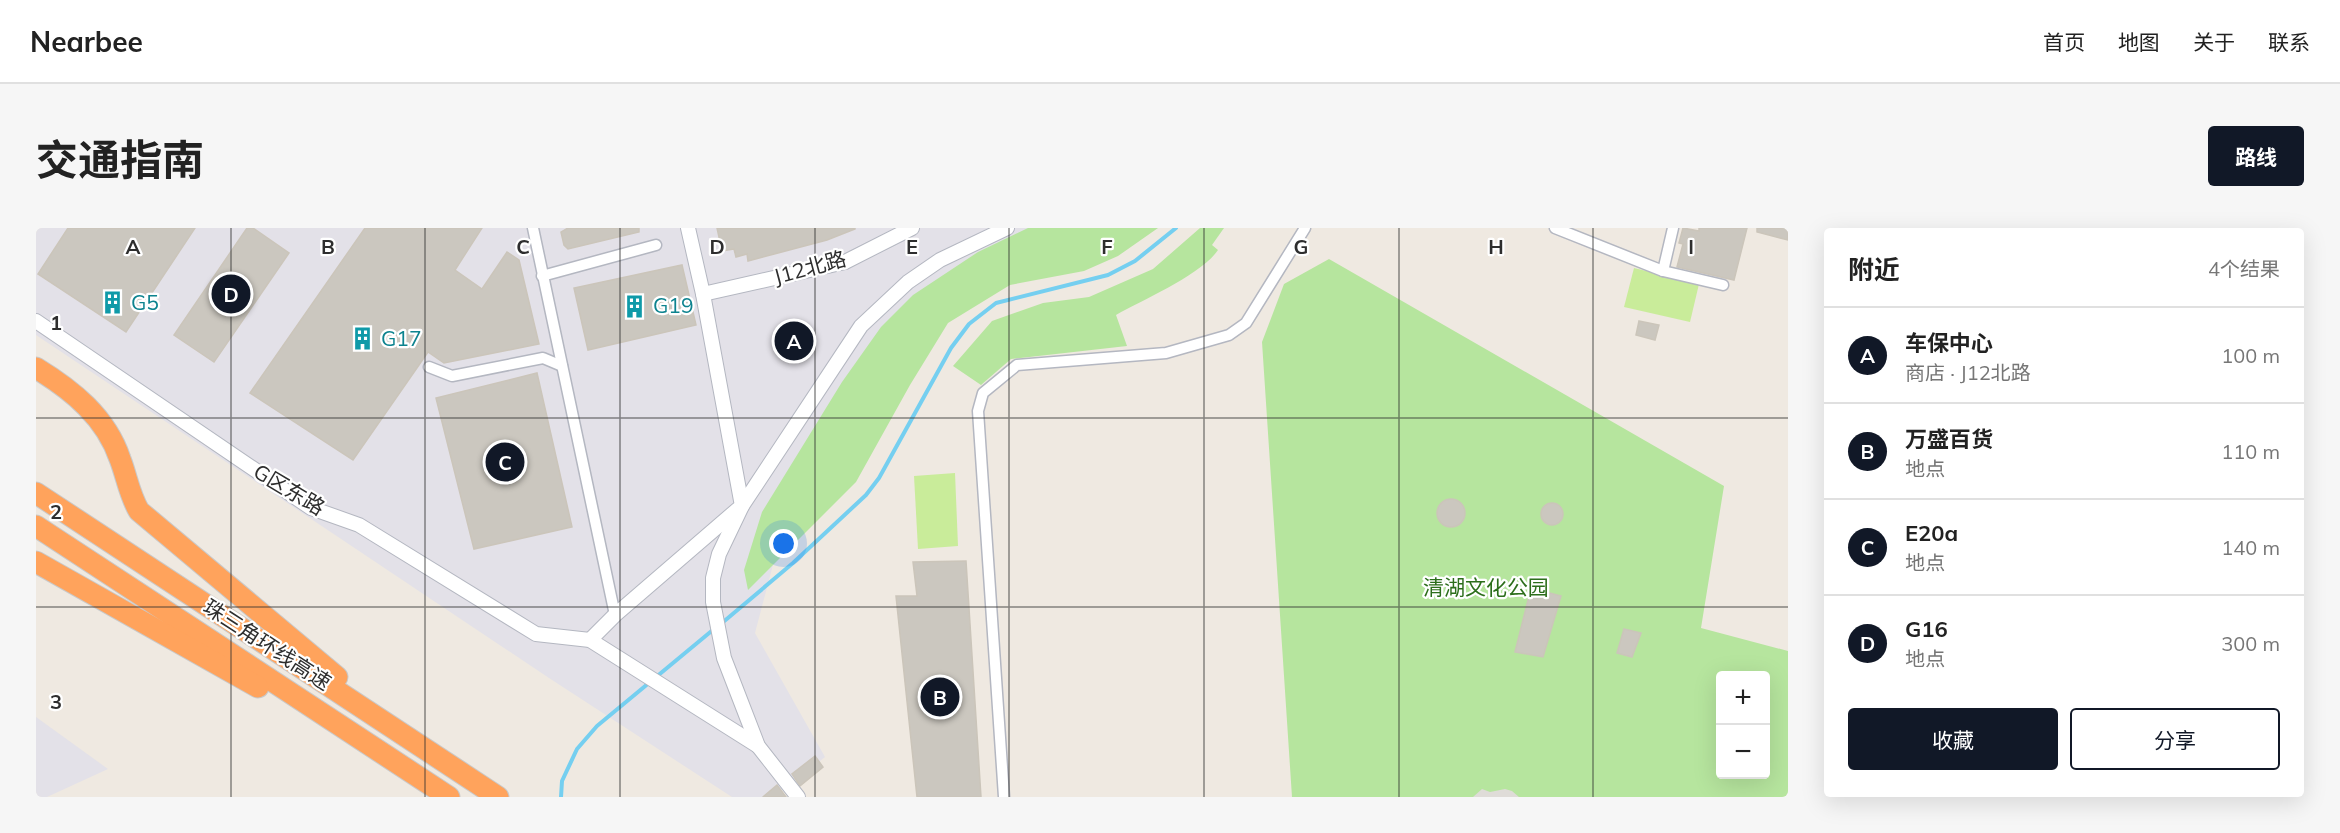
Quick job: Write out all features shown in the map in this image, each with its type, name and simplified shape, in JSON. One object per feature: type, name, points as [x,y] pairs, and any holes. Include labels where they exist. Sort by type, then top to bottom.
[{"type":"highway","points":[[36,368],[77,396],[102,425],[117,451],[133,501],[148,519],[414,742]]},
{"type":"highway","name":"珠三角环线高速","points":[[36,493],[498,797]]},
{"type":"highway","name":"珠三角环线高速","points":[[36,526],[449,797]]},
{"type":"highway","points":[[36,562],[400,765]]},
{"type":"street","points":[[532,228],[615,615]]},
{"type":"street","points":[[688,228],[703,294],[742,506]]},
{"type":"street","name":"J12北路","points":[[703,294],[845,262],[912,228]]},
{"type":"street","points":[[798,797],[758,746],[724,658],[713,602],[713,578],[719,554],[742,506],[861,326],[908,282],[940,260],[1007,228]]},
{"type":"street","points":[[1004,797],[978,411],[983,393],[1017,366],[1166,353],[1229,335],[1246,323],[1305,228]]},
{"type":"street","points":[[1555,228],[1663,271],[1723,285]]},
{"type":"street","points":[[1663,271],[1673,228]]},
{"type":"street","points":[[542,276],[656,245]]},
{"type":"street","name":"G区东路","points":[[36,321],[311,508],[359,525],[536,634],[590,640]]},
{"type":"street","points":[[429,367],[452,376],[543,358],[562,366]]},
{"type":"street","points":[[742,506],[615,615],[590,640],[758,746]]},
{"type":"shaded area","points":[[36,228],[1099,228],[928,302],[789,504],[755,633],[825,757],[774,797],[732,797],[549,678],[36,335]]},
{"type":"shaded area","points":[[36,717],[108,769],[47,797],[36,797]]},
{"type":"shaded area","points":[[1482,789],[1490,792],[1505,789],[1519,797],[1473,797]]},
{"type":"green space","points":[[1028,228],[1158,228],[1118,256],[1084,271],[1010,285],[948,323],[910,385],[856,482],[748,590],[744,570],[762,512],[842,382],[881,327],[913,295],[978,252]]},
{"type":"green space","points":[[1200,228],[1224,228],[1212,245],[1218,250],[1186,277],[1116,315],[1127,346],[1011,359],[981,385],[953,366],[992,321],[1043,303],[1089,297],[1153,269]]},
{"type":"green space","name":"清湖文化公园","points":[[1329,259],[1724,486],[1701,628],[1788,651],[1788,797],[1292,797],[1262,342],[1284,284]]},
{"type":"green space","points":[[1634,268],[1699,284],[1690,322],[1624,307]]},
{"type":"green space","points":[[955,473],[958,546],[918,549],[914,476]]},
{"type":"building","name":"G5","points":[[68,228],[195,228],[126,332],[38,274]]},
{"type":"building","points":[[247,228],[253,228],[289,253],[214,362],[174,335]]},
{"type":"building","name":"G17","points":[[365,228],[482,228],[455,270],[482,289],[507,252],[519,260],[539,344],[444,363],[428,352],[353,460],[250,393]]},
{"type":"building","points":[[568,228],[639,228],[639,232],[568,249],[564,245],[561,232]]},
{"type":"building","points":[[717,228],[855,229],[827,240],[748,261],[747,254],[736,257],[734,249],[722,251]]},
{"type":"building","points":[[1683,228],[1699,231],[1699,228],[1747,228],[1734,280],[1677,267],[1683,244],[1679,243]]},
{"type":"building","points":[[1757,228],[1788,228],[1788,240],[1757,232]]},
{"type":"building","name":"G19","points":[[682,265],[696,325],[588,350],[574,288]]},
{"type":"building","points":[[1639,321],[1659,325],[1655,340],[1636,335]]},
{"type":"building","points":[[537,373],[572,527],[474,549],[436,398]]},
{"type":"building","points":[[1451,499],[1461,503],[1465,513],[1461,523],[1451,527],[1441,523],[1437,513],[1441,503]]},
{"type":"building","points":[[1552,503],[1560,506],[1563,514],[1560,522],[1552,525],[1544,522],[1541,514],[1544,506]]},
{"type":"building","points":[[966,561],[981,797],[917,797],[896,596],[917,596],[913,562]]},
{"type":"building","points":[[1531,588],[1561,596],[1543,657],[1515,652]]},
{"type":"building","points":[[1624,629],[1641,633],[1632,657],[1617,653]]},
{"type":"building","points":[[815,756],[823,767],[800,786],[792,774]]},
{"type":"building","points":[[777,785],[786,797],[763,797]]},
{"type":"waterway","points":[[722,623],[793,563],[866,495],[879,478],[951,348],[969,324],[996,303],[1108,275],[1135,261],[1176,228]]},
{"type":"waterway","points":[[561,797],[562,781],[577,749],[597,726],[714,629]]},
{"type":"place","name":"G16","points":[[231,294]]},
{"type":"place","name":"G5","points":[[113,303]]},
{"type":"place","name":"G19","points":[[635,306]]},
{"type":"place","name":"G17","points":[[363,339]]},
{"type":"place","name":"车保中心","points":[[794,341]]},
{"type":"place","name":"E20a","points":[[505,462]]},
{"type":"place","name":"万盛百货","points":[[940,697]]}]
